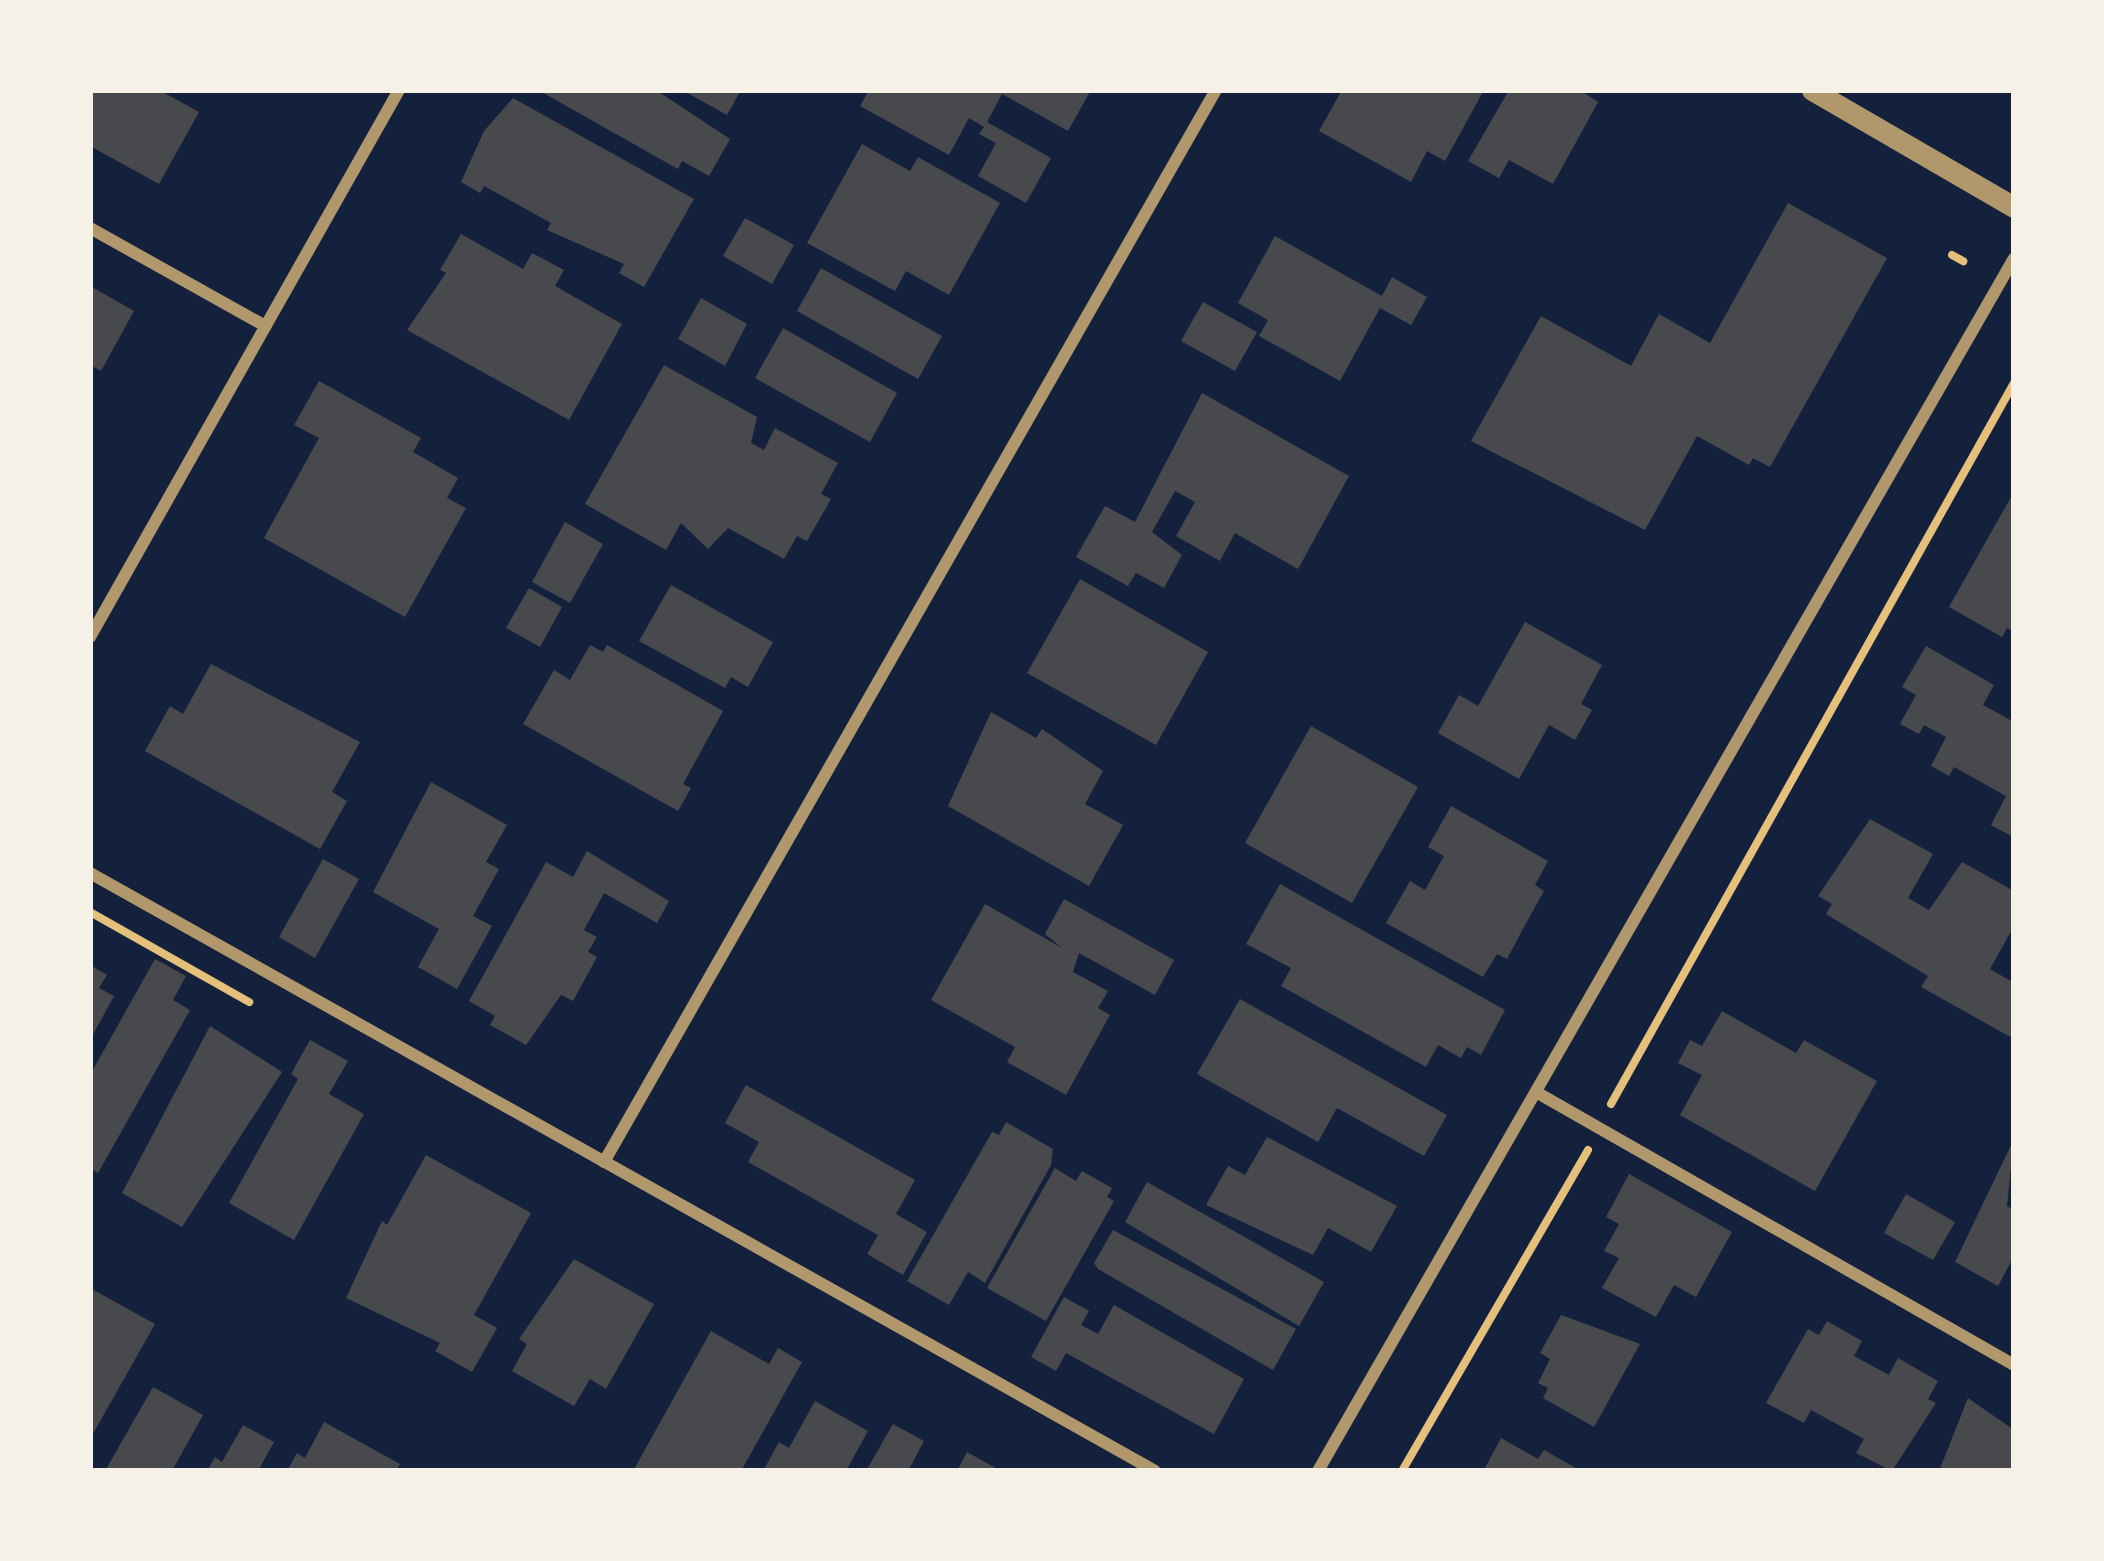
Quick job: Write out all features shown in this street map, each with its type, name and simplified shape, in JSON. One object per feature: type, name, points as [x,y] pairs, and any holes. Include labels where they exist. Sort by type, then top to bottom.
[{"type":"street","points":[[90,637],[399,90]]},
{"type":"street","points":[[604,1162],[1216,90]]},
{"type":"street","points":[[1812,90],[2014,207]]},
{"type":"street","points":[[90,228],[265,326]]},
{"type":"street","points":[[1318,1471],[2014,257]]},
{"type":"street","points":[[90,873],[1155,1471]]},
{"type":"street","points":[[1536,1091],[2014,1365]]},
{"type":"path","points":[[1952,255],[1963,261]]},
{"type":"path","points":[[1604,1116],[2014,383]]},
{"type":"path","points":[[1402,1471],[1591,1145]]},
{"type":"building","points":[[90,90],[159,90],[199,112],[159,184],[90,146]]},
{"type":"building","points":[[538,90],[656,90],[730,139],[709,176],[682,161],[678,169]]},
{"type":"building","points":[[682,90],[741,90],[727,115]]},
{"type":"building","points":[[869,90],[1091,90],[1068,131],[1002,94],[987,122],[1051,158],[1026,203],[978,176],[996,143],[979,134],[984,127],[969,118],[949,155],[860,106]]},
{"type":"building","points":[[1342,90],[1484,90],[1445,161],[1427,151],[1411,182],[1319,131]]},
{"type":"building","points":[[1509,90],[1580,90],[1598,102],[1553,184],[1509,160],[1499,178],[1468,161]]},
{"type":"building","points":[[513,98],[694,199],[644,287],[619,273],[624,264],[547,230],[551,223],[484,186],[480,193],[461,182],[484,131]]},
{"type":"building","points":[[862,144],[910,171],[918,157],[1000,203],[949,295],[906,271],[895,291],[807,243]]},
{"type":"building","points":[[1788,203],[1887,258],[1770,467],[1753,458],[1749,465],[1697,436],[1645,530],[1471,441],[1541,316],[1631,366],[1659,314],[1710,343]]},
{"type":"building","points":[[745,218],[794,245],[772,284],[723,256]]},
{"type":"building","points":[[461,234],[523,269],[532,253],[564,270],[555,286],[622,324],[569,420],[407,330],[446,273],[440,270]]},
{"type":"building","points":[[1275,236],[1382,296],[1392,277],[1427,297],[1411,325],[1380,308],[1340,381],[1259,336],[1268,320],[1238,303]]},
{"type":"building","points":[[821,268],[942,336],[918,379],[797,311]]},
{"type":"building","points":[[90,286],[134,311],[101,371],[90,365]]},
{"type":"building","points":[[701,298],[747,324],[725,366],[678,339]]},
{"type":"building","points":[[1203,302],[1257,332],[1235,371],[1181,341]]},
{"type":"building","points":[[783,328],[897,393],[870,442],[755,378]]},
{"type":"building","points":[[664,365],[757,417],[751,443],[764,450],[775,428],[838,463],[821,494],[831,499],[807,541],[797,536],[784,559],[728,528],[708,549],[681,523],[666,550],[585,504]]},
{"type":"building","points":[[319,381],[421,438],[413,452],[458,478],[447,498],[466,508],[405,617],[264,538],[319,438],[294,425]]},
{"type":"building","points":[[1202,393],[1349,476],[1298,569],[1235,533],[1220,561],[1176,536],[1195,502],[1175,491],[1152,532],[1182,555],[1164,588],[1136,573],[1128,586],[1076,557],[1105,506],[1135,522]]},
{"type":"building","points":[[2011,497],[2014,632],[2007,628],[2002,637],[1949,607]]},
{"type":"building","points":[[565,522],[603,544],[570,603],[532,582]]},
{"type":"building","points":[[1080,579],[1208,652],[1156,745],[1027,673]]},
{"type":"building","points":[[671,585],[773,642],[748,687],[731,677],[725,688],[639,641]]},
{"type":"building","points":[[529,588],[562,607],[540,647],[506,628]]},
{"type":"building","points":[[1525,622],[1602,665],[1581,704],[1592,710],[1575,740],[1549,725],[1519,779],[1438,733],[1459,695],[1478,706]]},
{"type":"building","points":[[590,645],[603,652],[607,645],[723,711],[683,784],[691,788],[678,811],[523,724],[554,670],[570,680]]},
{"type":"building","points":[[1926,646],[1994,685],[1983,705],[2014,722],[2013,837],[1991,825],[2006,796],[1954,767],[1949,776],[1931,766],[1946,737],[1924,725],[1919,734],[1900,724],[1916,695],[1902,687]]},
{"type":"building","points":[[211,664],[360,742],[332,792],[347,801],[320,849],[145,751],[170,706],[183,714]]},
{"type":"building","points":[[991,712],[1036,738],[1042,729],[1103,771],[1085,804],[1123,825],[1089,886],[948,806]]},
{"type":"building","points":[[1311,726],[1418,787],[1352,903],[1245,843]]},
{"type":"building","points":[[431,782],[507,825],[486,862],[499,869],[473,916],[492,926],[457,989],[418,967],[439,929],[373,892]]},
{"type":"building","points":[[1451,806],[1548,861],[1535,885],[1544,891],[1507,959],[1497,954],[1483,977],[1386,923],[1410,881],[1425,890],[1444,856],[1428,847]]},
{"type":"building","points":[[1870,819],[1933,854],[1908,898],[1929,910],[1962,862],[2014,891],[2014,926],[1990,969],[2014,983],[2014,1039],[1921,987],[1928,976],[1826,914],[1832,904],[1818,896]]},
{"type":"building","points":[[587,851],[669,901],[657,923],[604,893],[584,930],[597,937],[588,952],[597,957],[573,1001],[561,995],[526,1045],[490,1025],[495,1016],[469,1001],[546,862],[573,877]]},
{"type":"building","points":[[323,859],[359,879],[315,958],[279,937]]},
{"type":"building","points":[[1280,884],[1505,1010],[1481,1055],[1467,1047],[1461,1058],[1438,1045],[1426,1067],[1281,986],[1291,968],[1246,944]]},
{"type":"building","points":[[1064,899],[1174,960],[1155,995],[1079,953],[1073,972],[1108,991],[1098,1008],[1110,1015],[1066,1095],[1007,1062],[1015,1047],[931,1000],[985,904],[1062,948],[1045,934]]},
{"type":"building","points":[[155,959],[186,976],[173,1000],[190,1010],[98,1173],[90,1168],[90,1075]]},
{"type":"building","points":[[90,965],[107,975],[99,988],[114,996],[90,1040]]},
{"type":"building","points":[[1240,999],[1447,1115],[1424,1156],[1337,1108],[1318,1142],[1197,1074]]},
{"type":"building","points":[[1722,1011],[1796,1053],[1804,1040],[1877,1081],[1815,1191],[1680,1115],[1702,1075],[1678,1063],[1690,1040],[1702,1046]]},
{"type":"building","points":[[210,1026],[282,1072],[182,1227],[122,1193]]},
{"type":"building","points":[[310,1040],[348,1061],[329,1094],[364,1114],[294,1240],[229,1203],[298,1079],[291,1074]]},
{"type":"building","points":[[746,1085],[915,1180],[896,1214],[927,1232],[903,1275],[867,1254],[878,1235],[748,1162],[759,1142],[725,1123]]},
{"type":"building","points":[[1006,1122],[1053,1149],[1051,1165],[985,1283],[968,1272],[949,1305],[907,1281],[992,1132],[999,1135]]},
{"type":"building","points":[[1267,1137],[1397,1206],[1371,1252],[1328,1228],[1313,1255],[1206,1205],[1228,1166],[1245,1175]]},
{"type":"building","points":[[2014,1139],[2007,1206],[2014,1210],[2014,1256],[1998,1286],[1955,1262]]},
{"type":"building","points":[[426,1155],[531,1213],[474,1315],[497,1328],[472,1372],[435,1351],[440,1343],[346,1298],[382,1221],[387,1225]]},
{"type":"building","points":[[1055,1168],[1076,1181],[1082,1171],[1112,1188],[1107,1197],[1114,1201],[1046,1321],[987,1288]]},
{"type":"building","points":[[1629,1174],[1732,1232],[1696,1297],[1674,1285],[1656,1317],[1602,1288],[1619,1258],[1604,1251],[1619,1224],[1606,1217]]},
{"type":"building","points":[[1147,1182],[1324,1282],[1299,1326],[1125,1222]]},
{"type":"building","points":[[1906,1194],[1955,1222],[1933,1260],[1884,1233]]},
{"type":"building","points":[[1113,1230],[1296,1329],[1273,1370],[1098,1269],[1094,1263]]},
{"type":"building","points":[[574,1259],[654,1304],[606,1389],[590,1379],[574,1406],[512,1371],[527,1344],[519,1339]]},
{"type":"building","points":[[90,1288],[155,1324],[90,1439]]},
{"type":"building","points":[[1064,1297],[1089,1311],[1081,1325],[1098,1334],[1114,1305],[1244,1379],[1214,1434],[1066,1353],[1056,1371],[1031,1357]]},
{"type":"building","points":[[1561,1315],[1640,1344],[1594,1427],[1543,1398],[1548,1388],[1538,1383],[1550,1359],[1540,1353]]},
{"type":"building","points":[[1827,1321],[1862,1341],[1854,1356],[1889,1375],[1898,1358],[1938,1381],[1928,1399],[1936,1403],[1892,1471],[1856,1453],[1864,1439],[1811,1410],[1804,1423],[1766,1403],[1808,1329],[1819,1335]]},
{"type":"building","points":[[711,1331],[769,1364],[778,1348],[802,1362],[741,1471],[633,1471]]},
{"type":"building","points":[[153,1387],[203,1415],[172,1471],[105,1471]]},
{"type":"building","points":[[1968,1398],[2014,1430],[2014,1471],[1939,1471]]},
{"type":"building","points":[[815,1401],[868,1431],[846,1471],[763,1471],[779,1442],[789,1448]]},
{"type":"building","points":[[324,1422],[400,1464],[396,1471],[287,1471],[297,1453],[305,1458]]},
{"type":"building","points":[[893,1424],[924,1441],[908,1471],[866,1471]]},
{"type":"building","points":[[243,1425],[274,1442],[258,1471],[207,1471],[215,1457],[222,1462]]},
{"type":"building","points":[[1501,1438],[1538,1459],[1544,1450],[1581,1471],[1490,1471],[1485,1468]]},
{"type":"building","points":[[967,1452],[1001,1471],[957,1471]]}]
